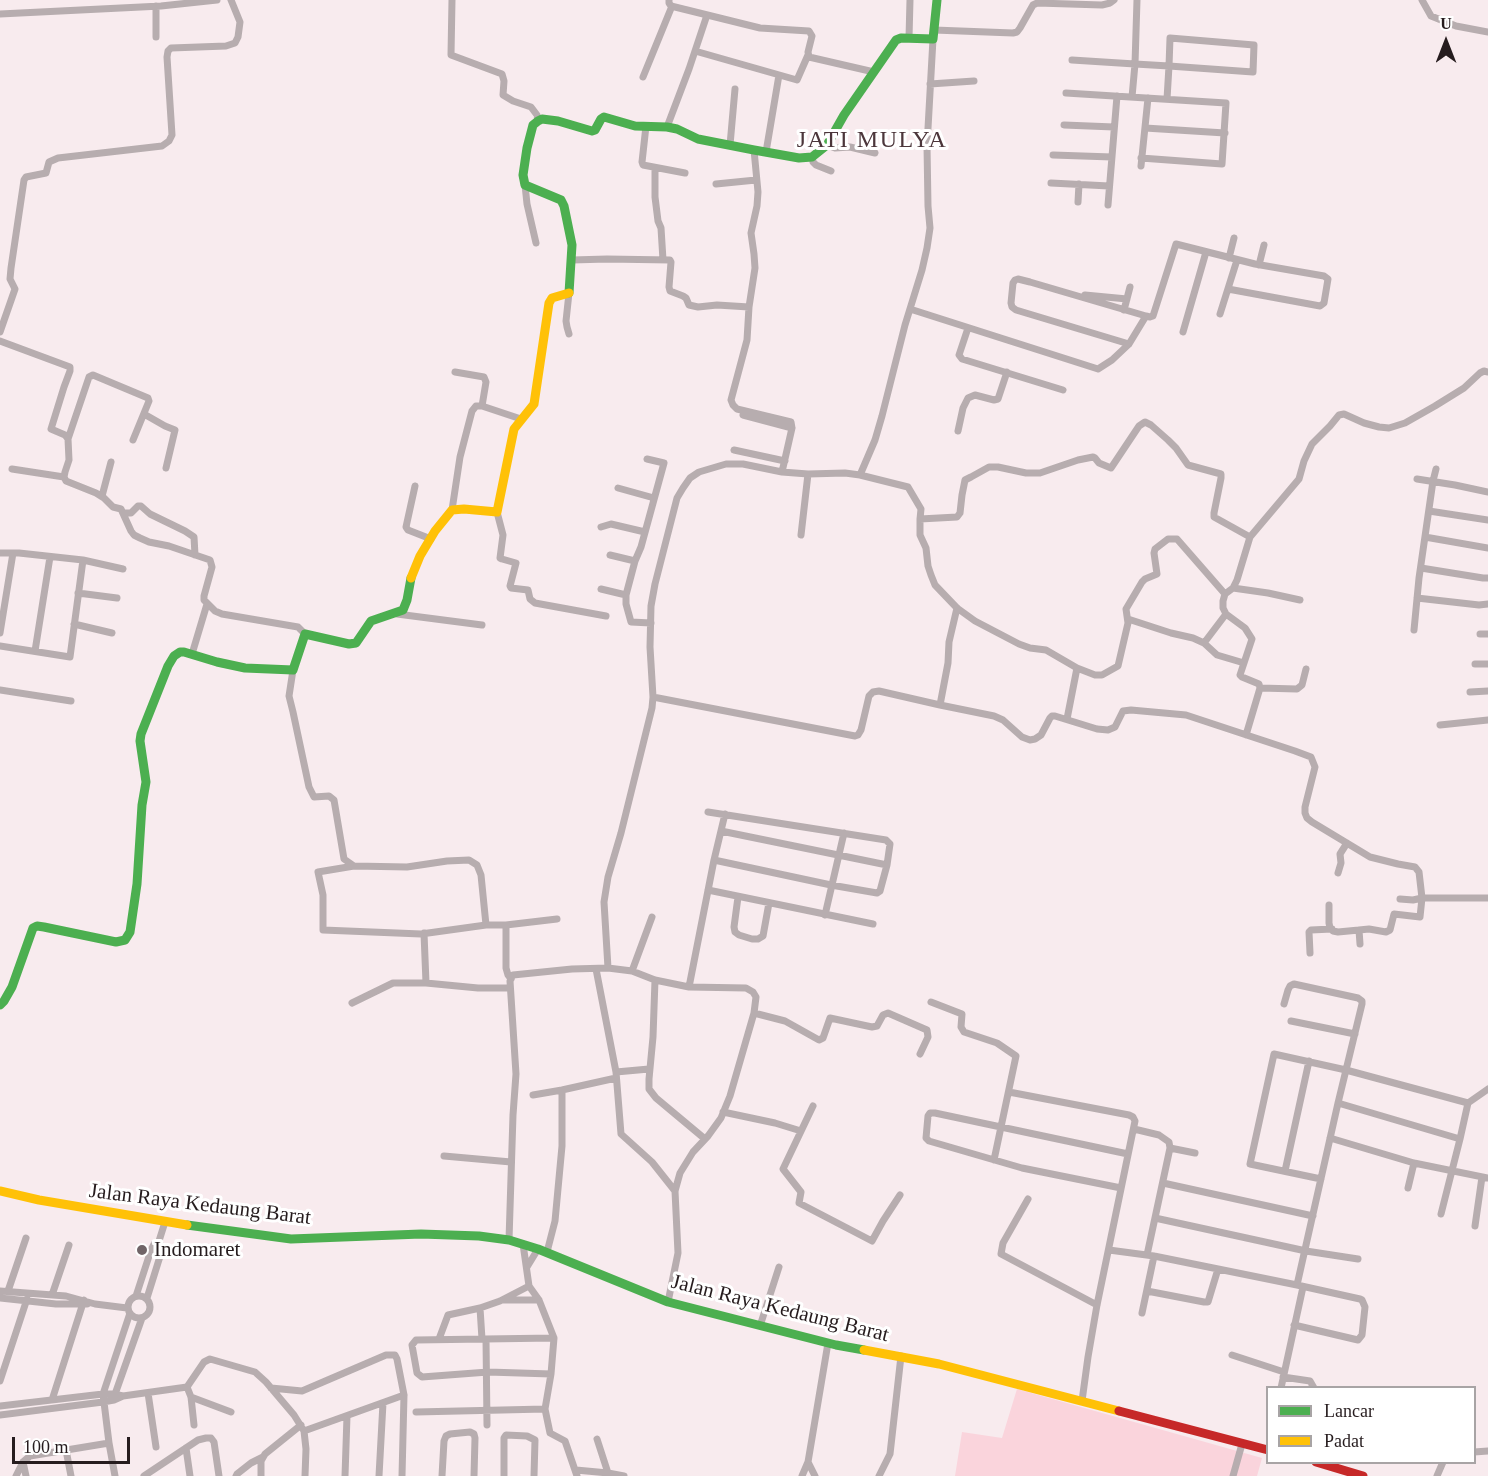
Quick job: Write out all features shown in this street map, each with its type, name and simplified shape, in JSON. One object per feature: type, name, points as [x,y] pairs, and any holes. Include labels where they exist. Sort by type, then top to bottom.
[{"type":"street","points":[[0,14],[217,0]]},
{"type":"street","points":[[0,332],[15,289],[10,279],[11,268],[26,177],[46,173],[50,162],[58,158],[162,146],[169,141],[172,135],[166,57],[168,51],[171,48],[226,46],[235,43],[240,22],[231,0]]},
{"type":"street","points":[[452,0],[451,55],[502,74],[503,95],[531,107],[538,121]]},
{"type":"street","points":[[909,38],[910,0]]},
{"type":"street","points":[[860,475],[875,440],[927,248],[930,228],[927,165],[930,84],[937,0]]},
{"type":"street","points":[[536,243],[523,175],[530,131],[538,121],[558,121],[592,131],[604,117],[632,126],[677,129],[698,139],[754,150],[798,158],[812,157],[827,145],[844,115],[896,40],[934,34],[1013,33],[1020,28],[1033,3],[1102,5],[1114,0]]},
{"type":"street","points":[[1132,97],[1137,0]]},
{"type":"street","points":[[1422,0],[1431,16],[1456,26],[1488,32]]},
{"type":"street","points":[[642,77],[671,3],[707,15],[763,28],[809,31],[812,36],[808,55],[797,80],[695,51]]},
{"type":"street","points":[[156,37],[159,4]]},
{"type":"street","points":[[667,127],[707,15]]},
{"type":"street","points":[[1072,60],[1169,66],[1253,72],[1254,45],[1170,39],[1169,66],[1167,99]]},
{"type":"street","points":[[808,55],[874,72]]},
{"type":"street","points":[[766,152],[779,75]]},
{"type":"street","points":[[930,84],[974,81]]},
{"type":"street","points":[[730,145],[735,89]]},
{"type":"street","points":[[1066,93],[1167,99],[1226,103],[1222,164],[1141,162],[1148,98]]},
{"type":"street","points":[[1108,205],[1117,96]]},
{"type":"street","points":[[1064,125],[1114,127]]},
{"type":"street","points":[[646,126],[642,164],[685,173]]},
{"type":"street","points":[[1145,128],[1225,133]]},
{"type":"street","points":[[827,145],[835,148],[850,147],[875,153]]},
{"type":"street","points":[[754,150],[758,192],[751,233],[754,268],[747,340],[730,400],[737,409],[789,420],[792,423],[782,472]]},
{"type":"street","points":[[1053,155],[1112,157]]},
{"type":"street","points":[[812,157],[816,165],[831,171]]},
{"type":"street","points":[[655,168],[655,197],[661,228],[663,260]]},
{"type":"street","points":[[716,184],[756,180]]},
{"type":"street","points":[[1051,183],[1109,186]]},
{"type":"street","points":[[1078,202],[1079,184]]},
{"type":"street","points":[[525,185],[561,200],[564,206],[572,245],[566,321],[569,334]]},
{"type":"street","points":[[1220,314],[1228,290],[1234,238]]},
{"type":"street","points":[[1129,344],[1016,310],[1011,303],[1011,287],[1015,280],[1030,282],[1151,317],[1155,313],[1176,244],[1259,265],[1328,279],[1324,303],[1317,306],[1228,290]]},
{"type":"street","points":[[1259,265],[1264,245]]},
{"type":"street","points":[[1183,332],[1206,252]]},
{"type":"street","points":[[572,260],[670,260],[670,291],[686,298],[689,305],[749,307]]},
{"type":"street","points":[[1124,310],[1130,287]]},
{"type":"street","points":[[569,293],[552,298],[549,303],[534,404],[514,429],[497,512],[503,535],[501,558],[516,563],[510,586],[528,590],[530,599],[535,603],[606,616]]},
{"type":"street","points":[[1068,293],[1127,299]]},
{"type":"street","points":[[910,309],[1098,369],[1129,344],[1146,316]]},
{"type":"street","points":[[968,328],[960,357],[1063,390]]},
{"type":"street","points":[[0,340],[70,367],[51,429],[65,435],[68,439]]},
{"type":"street","points":[[455,372],[486,379],[482,406]]},
{"type":"street","points":[[958,431],[963,408],[968,398],[975,395],[997,399],[1007,372]]},
{"type":"street","points":[[1246,735],[1260,688],[1259,684],[1240,676],[1252,638],[1245,628],[1226,614],[1223,605],[1226,594],[1237,580],[1250,537],[1299,479],[1312,444],[1339,415],[1344,414],[1364,423],[1389,428],[1405,423],[1464,388],[1480,373],[1488,372]]},
{"type":"street","points":[[133,440],[149,401],[147,397],[93,375],[89,377],[68,439],[69,460],[64,477],[67,482],[102,496],[113,507],[121,509],[134,535],[212,562],[204,600],[215,611],[298,627],[305,634],[352,644],[358,641],[371,621],[394,614],[405,607],[411,577],[420,556],[452,510],[460,457],[473,408],[482,406],[521,419]]},
{"type":"street","points":[[144,414],[176,431],[166,468]]},
{"type":"street","points":[[743,415],[792,428]]},
{"type":"street","points":[[920,519],[957,518],[960,513],[965,480],[989,467],[1040,473],[1094,457],[1099,463],[1111,468],[1139,426],[1146,422],[1176,448],[1188,465],[1220,473],[1214,518],[1250,537]]},
{"type":"street","points":[[734,450],[785,461]]},
{"type":"street","points":[[647,459],[664,464],[641,547],[634,561],[626,603],[631,622],[651,623]]},
{"type":"street","points":[[102,496],[111,462]]},
{"type":"street","points":[[608,968],[604,902],[608,877],[652,708],[650,647],[651,606],[655,584],[677,498],[690,478],[699,472],[726,464],[743,464],[782,472],[860,475],[908,487],[921,509],[920,536],[926,548],[928,566],[935,585],[957,608],[975,621],[1019,644],[1046,650],[1077,668],[1100,675],[1117,668],[1120,662],[1128,619],[1126,609],[1142,582],[1158,573],[1154,556],[1155,549],[1168,539],[1178,539],[1226,594]]},
{"type":"street","points":[[12,469],[64,477]]},
{"type":"street","points":[[1414,630],[1436,469]]},
{"type":"street","points":[[801,535],[808,474]]},
{"type":"street","points":[[1417,479],[1488,492]]},
{"type":"street","points":[[415,486],[406,527],[408,530],[431,539]]},
{"type":"street","points":[[618,488],[654,498]]},
{"type":"street","points":[[124,513],[132,513],[141,506],[150,514],[185,531],[194,537],[195,555]]},
{"type":"street","points":[[452,510],[464,508],[497,512]]},
{"type":"street","points":[[1429,510],[1488,520]]},
{"type":"street","points":[[601,528],[611,524],[645,532]]},
{"type":"street","points":[[1425,537],[1488,549]]},
{"type":"street","points":[[0,554],[82,560],[123,568]]},
{"type":"street","points":[[0,633],[13,554]]},
{"type":"street","points":[[610,555],[634,561]]},
{"type":"street","points":[[35,651],[50,557]]},
{"type":"street","points":[[0,646],[70,657],[82,560]]},
{"type":"street","points":[[1421,568],[1488,578]]},
{"type":"street","points":[[1233,588],[1268,592],[1300,600]]},
{"type":"street","points":[[601,589],[626,595]]},
{"type":"street","points":[[78,593],[117,598]]},
{"type":"street","points":[[1417,598],[1488,604]]},
{"type":"street","points":[[192,654],[207,603]]},
{"type":"street","points":[[940,705],[948,663],[949,642],[957,608]]},
{"type":"street","points":[[394,614],[482,626]]},
{"type":"street","points":[[1204,644],[1226,614]]},
{"type":"street","points":[[1128,619],[1193,638],[1219,656],[1244,663]]},
{"type":"street","points":[[74,624],[112,633]]},
{"type":"street","points":[[305,634],[293,670],[288,696],[312,796],[329,796],[334,800],[345,859],[354,866]]},
{"type":"street","points":[[1480,634],[1488,634]]},
{"type":"street","points":[[0,1005],[12,987],[33,928],[44,927],[116,942],[125,940],[130,932],[137,884],[142,805],[146,782],[141,734],[171,658],[180,652],[245,668],[293,670]]},
{"type":"street","points":[[1475,664],[1488,664]]},
{"type":"street","points":[[1067,719],[1077,668]]},
{"type":"street","points":[[1260,688],[1297,690],[1302,685],[1306,669]]},
{"type":"street","points":[[0,690],[71,701]]},
{"type":"street","points":[[653,697],[855,736],[861,730],[869,696],[876,691],[999,718],[1022,737],[1030,740],[1041,735],[1050,717],[1054,716],[1097,729],[1110,730],[1123,711],[1186,715],[1311,757],[1315,766],[1305,807],[1307,818],[1370,857],[1415,867],[1419,872],[1422,898],[1420,917],[1394,914],[1390,930],[1386,932],[1368,929],[1338,932],[1332,929],[1311,930],[1309,932],[1310,953]]},
{"type":"street","points":[[1470,693],[1488,691]]},
{"type":"street","points":[[1440,725],[1488,720]]},
{"type":"street","points":[[708,812],[888,841],[891,849],[880,891],[877,893],[714,860]]},
{"type":"street","points":[[688,987],[725,814]]},
{"type":"street","points":[[721,831],[887,865]]},
{"type":"street","points":[[825,915],[844,833]]},
{"type":"street","points":[[1338,873],[1341,863],[1340,854],[1347,843]]},
{"type":"street","points":[[486,925],[481,875],[477,865],[469,860],[407,867],[354,866],[318,872],[323,895],[323,930],[424,933],[557,919]]},
{"type":"street","points":[[708,890],[873,924]]},
{"type":"street","points":[[738,897],[734,930],[739,936],[752,939],[763,936],[769,903]]},
{"type":"street","points":[[1400,899],[1488,898]]},
{"type":"street","points":[[1329,905],[1329,923],[1332,929]]},
{"type":"street","points":[[632,971],[652,917]]},
{"type":"street","points":[[506,925],[506,968],[511,979]]},
{"type":"street","points":[[1359,930],[1360,944]]},
{"type":"street","points":[[424,933],[426,983]]},
{"type":"street","points":[[509,1240],[516,1074],[509,988],[513,975],[608,968],[632,971],[655,980],[688,987],[746,988],[756,997],[754,1013],[730,1096],[721,1118],[693,1152],[680,1173],[675,1191],[678,1253],[668,1302]]},
{"type":"street","points":[[596,969],[616,1075],[621,1134],[652,1162],[675,1191]]},
{"type":"street","points":[[655,980],[649,1089],[656,1098],[705,1139]]},
{"type":"street","points":[[352,1003],[393,983],[509,988]]},
{"type":"street","points":[[1281,1386],[1313,1216],[1362,1001],[1358,998],[1294,984],[1288,990],[1284,1004]]},
{"type":"street","points":[[931,1002],[962,1014],[961,1027],[964,1032],[997,1043],[1016,1056],[994,1160]]},
{"type":"street","points":[[754,1013],[785,1021],[819,1040],[823,1038],[830,1018],[872,1027],[877,1026],[883,1015],[888,1013],[927,1030],[928,1037],[920,1054]]},
{"type":"street","points":[[1291,1021],[1355,1034]]},
{"type":"street","points":[[1321,1179],[1250,1164],[1274,1054],[1346,1070],[1467,1104]]},
{"type":"street","points":[[1285,1171],[1309,1061]]},
{"type":"street","points":[[533,1095],[650,1069]]},
{"type":"street","points":[[1441,1214],[1467,1104],[1488,1089]]},
{"type":"street","points":[[526,1267],[543,1250],[555,1221],[562,1146],[562,1090]]},
{"type":"street","points":[[1009,1092],[1129,1115],[1135,1119],[1097,1305],[1082,1401]]},
{"type":"street","points":[[1338,1103],[1460,1139]]},
{"type":"street","points":[[813,1106],[783,1169],[801,1192],[799,1203],[872,1241],[900,1195]]},
{"type":"street","points":[[723,1112],[801,1131]]},
{"type":"street","points":[[1121,1188],[994,1160],[927,1140],[928,1116],[932,1112],[1128,1154]]},
{"type":"street","points":[[1134,1129],[1159,1135],[1169,1142],[1170,1148],[1155,1218],[1147,1291],[1142,1313]]},
{"type":"street","points":[[1330,1138],[1414,1163],[1485,1178],[1475,1226]]},
{"type":"street","points":[[1170,1148],[1195,1153]]},
{"type":"street","points":[[444,1156],[511,1162]]},
{"type":"street","points":[[1408,1188],[1414,1163]]},
{"type":"street","points":[[1162,1183],[1313,1216]]},
{"type":"street","name":"Jalan Raya Kedaung Barat","points":[[0,1191],[165,1222],[223,1228],[291,1239],[421,1234],[479,1236],[509,1240],[543,1250],[668,1302],[828,1343],[939,1364],[1242,1444],[1266,1448]]},
{"type":"street","points":[[1028,1199],[1003,1243],[1001,1254],[1097,1305]]},
{"type":"street","points":[[1155,1218],[1358,1260]]},
{"type":"street","points":[[136,1296],[151,1250],[159,1240],[165,1222]]},
{"type":"street","points":[[8,1291],[26,1238]]},
{"type":"street","points":[[114,1397],[142,1318],[149,1313],[150,1305],[147,1298],[162,1250],[159,1240]]},
{"type":"street","points":[[523,1244],[529,1286],[539,1300],[554,1338],[552,1374],[545,1409],[550,1433],[565,1441],[576,1473],[608,1473],[624,1476]]},
{"type":"street","points":[[52,1295],[69,1245]]},
{"type":"street","points":[[1108,1250],[1150,1256],[1300,1286],[1362,1300],[1365,1307],[1362,1335],[1358,1340],[1294,1325]]},
{"type":"street","points":[[760,1326],[779,1267]]},
{"type":"street","points":[[1147,1291],[1208,1302],[1218,1269]]},
{"type":"street","points":[[438,1340],[448,1315],[480,1308],[529,1286]]},
{"type":"street","points":[[0,1291],[8,1291],[28,1298],[52,1295],[128,1311],[142,1318]]},
{"type":"street","points":[[115,1476],[103,1398],[128,1311],[129,1300],[140,1295],[147,1298]]},
{"type":"street","points":[[0,1298],[84,1302]]},
{"type":"street","points":[[0,1381],[28,1298]]},
{"type":"street","points":[[500,1300],[539,1300]]},
{"type":"street","points":[[52,1400],[84,1302]]},
{"type":"street","points":[[480,1308],[488,1372],[487,1425]]},
{"type":"street","points":[[552,1374],[488,1372],[422,1377],[417,1373],[412,1345],[416,1340],[554,1338]]},
{"type":"street","points":[[802,1476],[808,1462],[828,1343]]},
{"type":"street","points":[[266,1383],[302,1391],[386,1355],[395,1355],[398,1359],[404,1395],[402,1476]]},
{"type":"street","points":[[1232,1355],[1283,1375],[1310,1381],[1313,1386]]},
{"type":"street","points":[[879,1476],[890,1454],[901,1356]]},
{"type":"street","points":[[0,1406],[52,1400],[114,1397],[187,1387],[204,1362],[210,1359],[255,1372],[294,1415],[303,1428],[306,1449],[305,1476]]},
{"type":"street","points":[[108,1377],[120,1380]]},
{"type":"street","points":[[187,1387],[191,1397],[194,1425]]},
{"type":"street","points":[[148,1393],[156,1448]]},
{"type":"street","points":[[236,1476],[266,1452],[303,1428],[347,1416],[404,1395]]},
{"type":"street","points":[[191,1397],[231,1412]]},
{"type":"street","points":[[0,1415],[103,1398]]},
{"type":"street","points":[[379,1476],[383,1403]]},
{"type":"street","points":[[416,1412],[545,1409]]},
{"type":"street","points":[[345,1476],[347,1416]]},
{"type":"street","points":[[442,1476],[446,1436],[470,1432],[475,1438],[474,1476]]},
{"type":"street","points":[[504,1476],[504,1438],[506,1435],[526,1436],[535,1440],[534,1476]]},
{"type":"street","points":[[144,1476],[156,1472],[198,1440],[211,1438],[214,1442],[219,1476]]},
{"type":"street","points":[[597,1439],[608,1473]]},
{"type":"street","points":[[16,1476],[23,1462],[30,1456],[109,1443]]},
{"type":"street","points":[[1233,1476],[1242,1444]]},
{"type":"street","points":[[186,1448],[190,1476]]},
{"type":"street","points":[[66,1450],[71,1476]]},
{"type":"street","points":[[261,1476],[262,1457]]},
{"type":"street","points":[[23,1462],[26,1476]]},
{"type":"street","points":[[808,1462],[815,1476]]},
{"type":"street","points":[[1321,1464],[1363,1476]]},
{"type":"shaded area","points":[[1017,1389],[1262,1458],[1257,1476],[955,1476],[962,1432],[1002,1438]]},
{"type":"traffic: fast","points":[[569,293],[572,245],[564,206],[561,200],[525,185],[523,175],[533,125],[538,121],[542,119],[558,121],[592,131],[604,117],[635,126],[677,129],[698,139],[754,150],[799,158],[812,157],[827,145],[844,115],[896,40],[901,38],[933,39],[937,0]]},
{"type":"traffic: fast","points":[[0,1005],[12,987],[33,928],[44,927],[116,942],[125,940],[130,932],[137,884],[142,805],[146,782],[141,734],[174,656],[184,652],[245,668],[293,670],[305,634],[349,644],[356,643],[371,621],[403,610],[411,578]]},
{"type":"traffic: fast","points":[[187,1225],[291,1239],[421,1234],[479,1236],[509,1240],[538,1249],[668,1302],[836,1345],[864,1350]]},
{"type":"traffic: slow","points":[[411,578],[420,556],[435,531],[452,510],[497,512],[514,429],[534,404],[549,303],[552,298],[569,293]]},
{"type":"traffic: slow","points":[[0,1191],[39,1200],[187,1225]]},
{"type":"traffic: slow","points":[[864,1350],[939,1364],[1119,1411]]},
{"type":"traffic: jam","points":[[1119,1411],[1266,1449]]},
{"type":"traffic: jam","points":[[1323,1464],[1363,1476]]},
{"type":"place","name":"Indomaret","points":[[142,1250]]},
{"type":"district","name":"JATI MULYA","points":[[872,141]]}]
